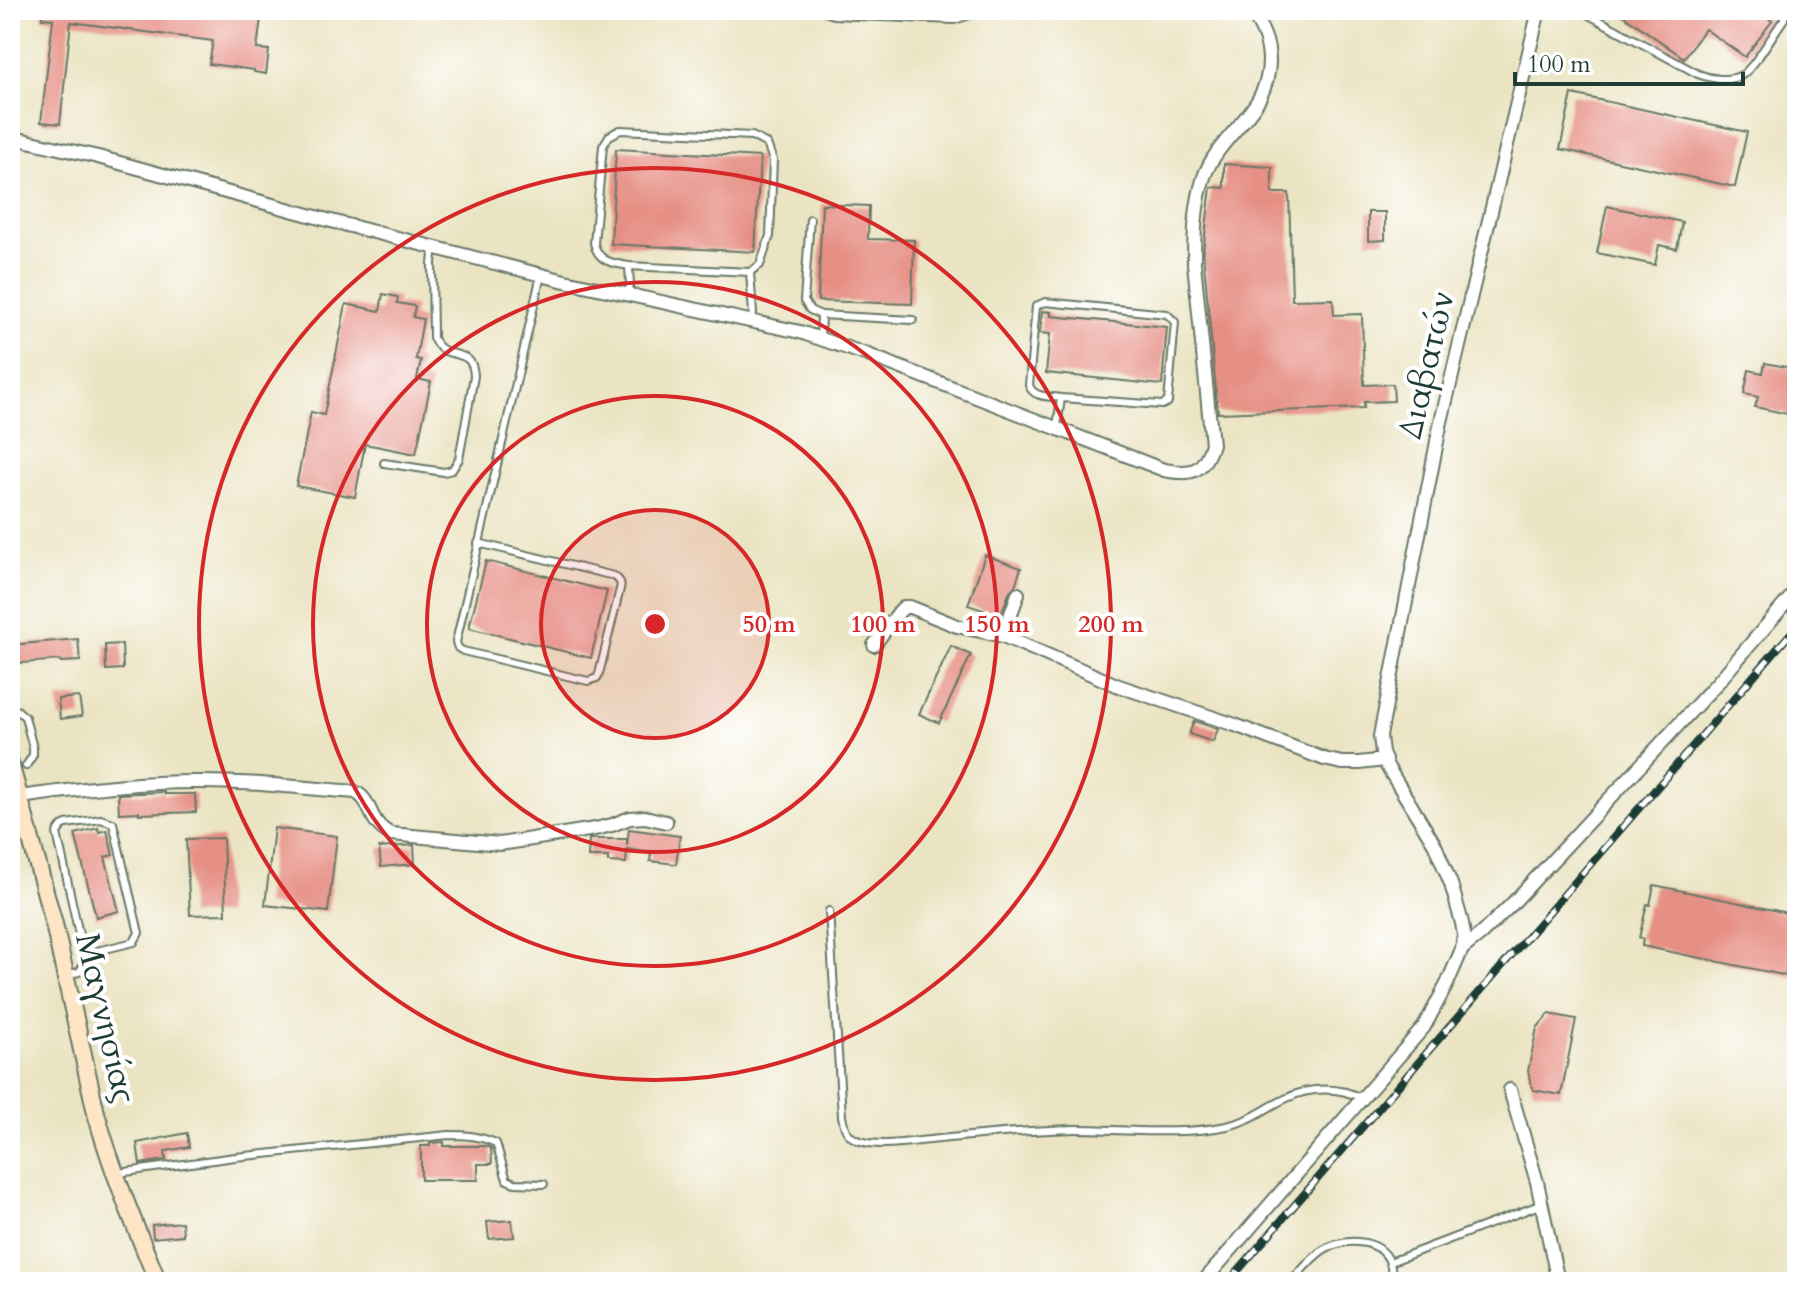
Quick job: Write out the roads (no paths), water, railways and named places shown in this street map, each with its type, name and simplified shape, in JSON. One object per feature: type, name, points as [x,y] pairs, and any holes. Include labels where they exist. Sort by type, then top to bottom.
[{"type":"street","points":[[828,10],[954,17],[976,10]]},
{"type":"street","points":[[10,137],[174,177],[541,275],[800,332],[868,355],[1164,470],[1192,472],[1207,458],[1212,444],[1194,263],[1194,235],[1204,177],[1217,152],[1258,103],[1267,84],[1269,52],[1266,37],[1250,10]]},
{"type":"street","name":"Διαβατών","points":[[1385,760],[1380,736],[1440,426],[1539,10]]},
{"type":"street","points":[[1462,949],[1513,903],[1718,682],[1797,590]]},
{"type":"street","points":[[1003,636],[1018,594]]},
{"type":"street","points":[[874,645],[904,607],[920,610],[957,626],[1003,636],[1119,686],[1324,759],[1342,763],[1385,760],[1435,845],[1451,884],[1464,935],[1462,949],[1447,984],[1424,1027],[1203,1282]]},
{"type":"street","name":"Μαγνησίας","points":[[18,765],[20,797],[54,924],[96,1113],[114,1174],[158,1282]]},
{"type":"street","points":[[20,797],[87,787],[194,782],[355,792],[365,799],[374,821],[391,834],[483,843],[512,843],[612,825],[630,818],[645,817],[666,822]]},
{"type":"street","points":[[1510,1090],[1542,1204],[1558,1282]]},
{"type":"lane","points":[[1580,10],[1698,74],[1723,79],[1745,74],[1784,19],[1785,10]]},
{"type":"lane","points":[[620,130],[752,136],[767,144],[773,160],[770,236],[760,265],[750,272],[629,266],[604,260],[594,243],[603,146],[609,136],[620,130]]},
{"type":"lane","points":[[810,219],[804,301],[810,310],[821,315],[913,320]]},
{"type":"lane","points":[[384,463],[444,472],[452,470],[459,459],[474,365],[470,359],[443,351],[433,338],[434,247]]},
{"type":"lane","points":[[627,295],[629,266]]},
{"type":"lane","points":[[750,272],[751,322]]},
{"type":"lane","points":[[478,543],[614,576],[619,580],[620,589],[597,678],[588,681],[463,651],[456,642],[478,543],[541,275]]},
{"type":"lane","points":[[1045,302],[1163,313],[1173,319],[1168,402],[1162,405],[1061,398],[1036,394],[1030,389],[1034,311],[1038,304],[1045,302]]},
{"type":"lane","points":[[820,339],[821,315]]},
{"type":"lane","points":[[1055,429],[1061,398]]},
{"type":"lane","points":[[10,709],[17,710],[25,717],[33,748],[33,755],[18,765]]},
{"type":"lane","points":[[65,975],[79,972],[93,952],[134,942],[139,933],[113,823],[104,819],[66,824],[57,833],[80,939],[84,948],[93,952]]},
{"type":"lane","points":[[829,911],[844,1126],[849,1135],[858,1140],[892,1143],[1045,1130],[1179,1131],[1226,1126],[1253,1118],[1289,1096],[1323,1089],[1349,1091],[1362,1099]]},
{"type":"lane","points":[[114,1174],[235,1157],[467,1135],[496,1143],[507,1180],[544,1184]]},
{"type":"lane","points":[[1390,1262],[1542,1204]]},
{"type":"lane","points":[[1291,1282],[1314,1257],[1326,1248],[1341,1243],[1366,1243],[1379,1248],[1390,1262],[1392,1282]]},
{"type":"railway","points":[[1228,1282],[1797,626]]}]
